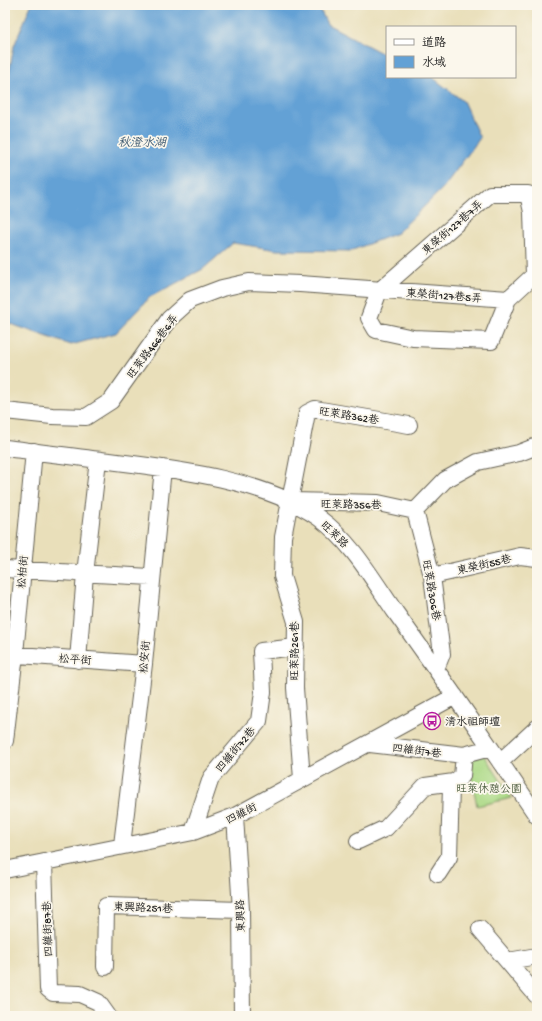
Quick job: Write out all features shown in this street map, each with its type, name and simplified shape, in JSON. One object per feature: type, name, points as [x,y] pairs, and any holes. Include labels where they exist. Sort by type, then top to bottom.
[{"type":"street","name":"東榮街127巷7弄","points":[[379,291],[490,194],[528,194],[532,212],[535,276]]},
{"type":"street","points":[[379,291],[369,318],[376,330],[413,338],[491,341],[508,299],[535,276]]},
{"type":"street","name":"旺萊路466巷6弄","points":[[5,411],[52,416],[86,417],[111,401],[169,319],[190,300],[222,288],[250,282],[300,284],[379,291]]},
{"type":"street","name":"東榮街127巷5弄","points":[[379,291],[508,299]]},
{"type":"street","name":"旺萊路362巷","points":[[289,501],[306,413],[315,409],[409,425]]},
{"type":"street","points":[[415,511],[445,480],[478,462],[519,453],[537,446]]},
{"type":"street","name":"旺萊路","points":[[5,448],[163,468],[254,488],[289,501],[319,518],[347,545],[436,669],[490,748],[534,807]]},
{"type":"street","name":"松柏街","points":[[5,741],[10,654],[22,570],[34,451]]},
{"type":"street","points":[[78,660],[85,574],[98,460]]},
{"type":"street","name":"松安街","points":[[122,845],[144,664],[151,577],[163,468]]},
{"type":"street","name":"旺萊路356巷","points":[[289,501],[378,503],[415,511]]},
{"type":"street","name":"旺萊路261巷","points":[[289,501],[282,537],[282,576],[296,622],[294,688],[302,779]]},
{"type":"street","name":"旺萊路306巷","points":[[415,511],[432,576],[442,654],[436,669]]},
{"type":"street","name":"東榮街55巷","points":[[432,576],[520,556],[537,558]]},
{"type":"street","points":[[5,569],[151,577]]},
{"type":"street","name":"四維街72巷","points":[[193,832],[211,778],[259,721],[264,692],[261,651],[296,647]]},
{"type":"street","name":"松平街","points":[[10,654],[144,664]]},
{"type":"street","name":"四維街","points":[[5,870],[122,845],[193,832],[235,816],[370,744],[455,696]]},
{"type":"street","points":[[500,762],[537,728]]},
{"type":"street","name":"四維街7巷","points":[[370,744],[464,756]]},
{"type":"street","points":[[438,874],[449,857],[451,786],[462,776],[464,756],[490,748]]},
{"type":"street","points":[[358,841],[386,828],[424,786],[454,782]]},
{"type":"street","name":"東興路","points":[[235,816],[241,910],[242,1016]]},
{"type":"street","name":"四維街87巷","points":[[44,862],[48,989],[52,994],[80,994],[98,1002],[108,1016]]},
{"type":"street","name":"東興路251巷","points":[[105,967],[106,906],[241,910]]},
{"type":"street","points":[[480,929],[537,996]]},
{"type":"street","points":[[508,961],[537,956]]},
{"type":"green space","name":"旺萊休憩公園","points":[[484,755],[512,798],[477,806],[468,760]]},
{"type":"water","name":"秋澄水湖","points":[[31,5],[318,5],[327,24],[386,55],[386,78],[433,78],[463,101],[480,138],[443,188],[397,233],[350,251],[277,250],[233,243],[203,269],[150,297],[116,333],[71,345],[5,322],[5,94],[14,46]]},
{"type":"place","name":"清水祖師壇","points":[[432,721]]}]
